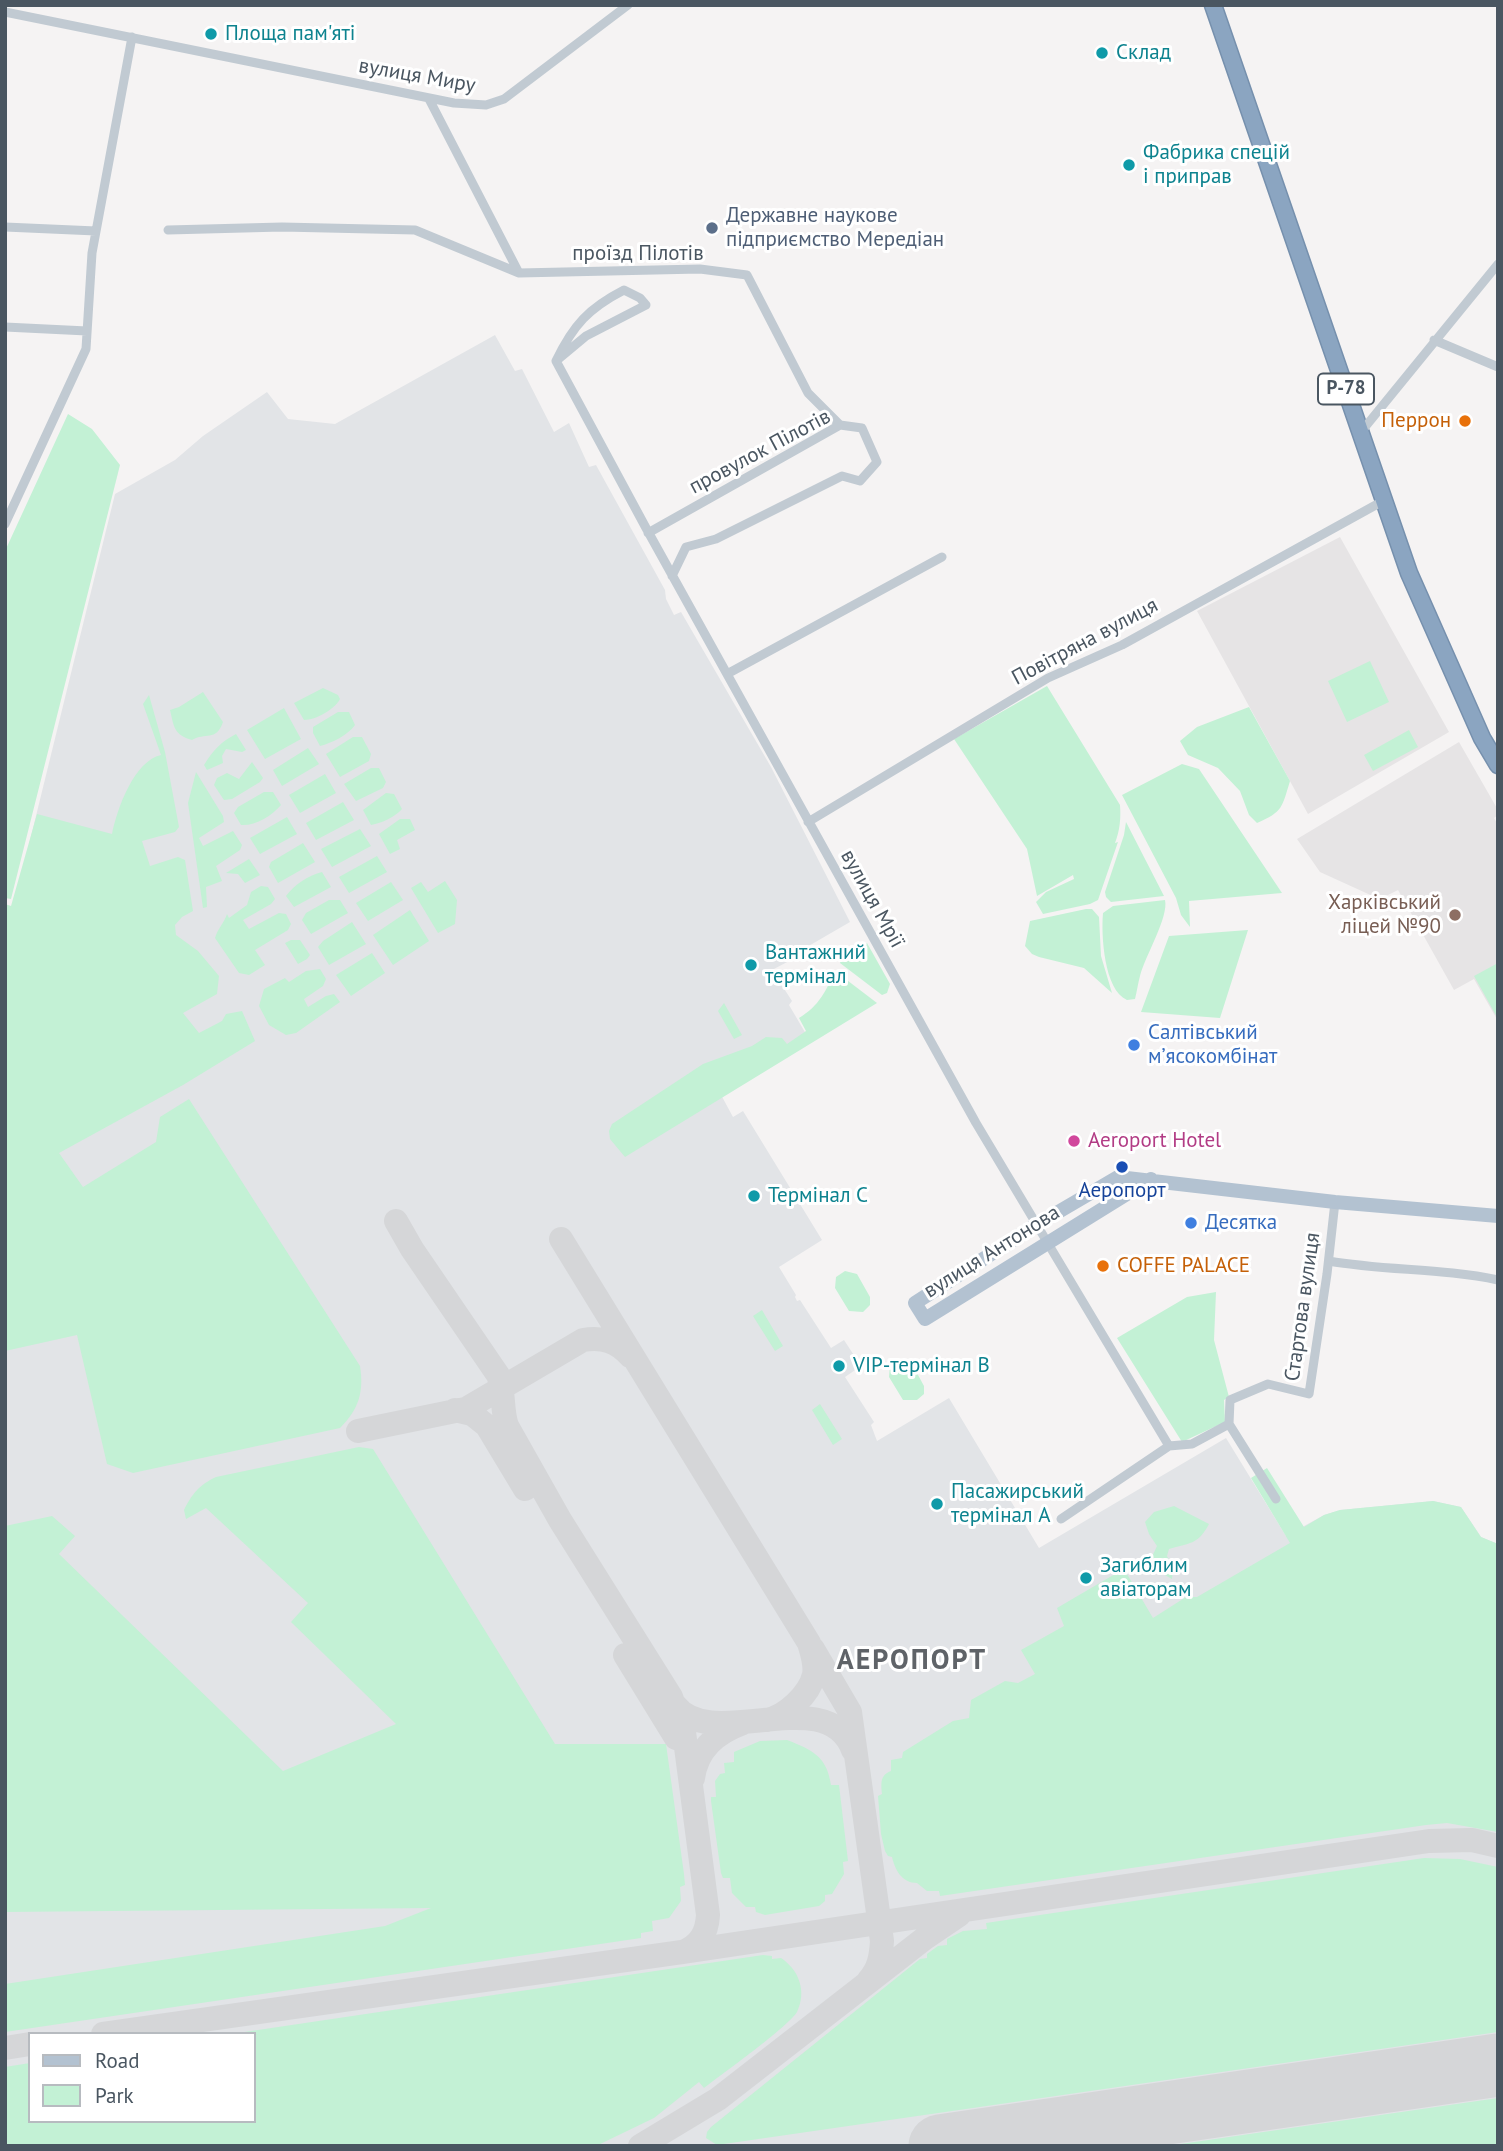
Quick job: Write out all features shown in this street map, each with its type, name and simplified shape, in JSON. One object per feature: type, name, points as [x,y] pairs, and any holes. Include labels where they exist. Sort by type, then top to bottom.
[{"type":"highway","name":"Р-78","points":[[1213,5],[1409,573],[1482,738],[1498,765]]},
{"type":"main road","name":"вулиця Антонова","points":[[1151,1179],[925,1319],[915,1303],[1036,1225],[1118,1177],[1151,1179],[1335,1202],[1498,1216]]},
{"type":"street","name":"вулиця Миру","points":[[5,12],[429,99],[486,105],[505,99],[628,5]]},
{"type":"street","points":[[5,524],[86,349],[92,253],[132,37]]},
{"type":"street","points":[[429,99],[519,273]]},
{"type":"street","points":[[5,226],[96,231]]},
{"type":"street","name":"проїзд Пілотів","points":[[168,230],[282,227],[415,230],[519,273],[701,270],[747,275],[808,393],[839,425]]},
{"type":"street","points":[[1360,432],[1498,264]]},
{"type":"street","points":[[624,290],[640,298],[646,305],[586,336],[556,361],[567,337],[600,303],[624,290]]},
{"type":"street","points":[[5,327],[87,331]]},
{"type":"street","points":[[1434,340],[1498,368]]},
{"type":"street","name":"вулиця Мрії","points":[[556,361],[648,533],[976,1123],[1169,1447]]},
{"type":"street","name":"провулок Пілотів","points":[[648,533],[839,425],[862,428],[877,462],[860,481],[842,477],[716,539],[686,547],[673,576]]},
{"type":"street","name":"Повітряна вулиця","points":[[808,822],[1048,678],[1122,645],[1383,501]]},
{"type":"street","points":[[727,674],[942,557]]},
{"type":"street","name":"Стартова вулиця","points":[[1229,1424],[1230,1400],[1268,1384],[1308,1394],[1329,1261],[1335,1202]]},
{"type":"street","points":[[1329,1261],[1355,1266],[1465,1273],[1498,1280]]},
{"type":"street","points":[[1061,1519],[1169,1447],[1192,1444],[1229,1424],[1276,1499]]},
{"type":"shaded area","points":[[495,335],[515,371],[522,369],[554,432],[569,423],[589,467],[596,465],[665,590],[666,599],[674,615],[681,612],[771,767],[850,922],[772,970],[792,1001],[789,1005],[809,1039],[720,1093],[733,1117],[743,1111],[822,1240],[779,1267],[797,1301],[800,1300],[831,1348],[844,1340],[861,1366],[845,1377],[874,1422],[871,1425],[877,1441],[949,1398],[1039,1548],[1226,1438],[1286,1536],[1324,1515],[1340,1510],[1433,1501],[1461,1507],[1481,1537],[1498,1544],[1498,2146],[5,2146],[5,949],[8,930],[115,494],[175,460],[203,436],[267,392],[288,419],[335,424]]},
{"type":"shaded area","points":[[1340,537],[1449,732],[1308,814],[1197,611]]},
{"type":"shaded area","points":[[1459,742],[1498,810],[1498,815],[1494,818],[1498,825],[1498,1021],[1474,979],[1454,990],[1398,890],[1377,898],[1320,872],[1297,839]]},
{"type":"green space","points":[[68,414],[92,429],[120,465],[11,899],[5,898],[5,551]]},
{"type":"green space","points":[[1370,661],[1389,702],[1347,722],[1328,681]]},
{"type":"green space","points":[[1047,686],[1120,805],[1120,815],[1115,843],[1118,842],[1098,900],[1043,914],[1036,902],[1046,892],[1074,879],[1073,875],[1037,896],[1027,849],[954,739]]},
{"type":"green space","points":[[323,688],[338,695],[340,699],[325,713],[304,720],[294,703]]},
{"type":"green space","points":[[203,692],[223,722],[214,734],[192,740],[176,730],[170,710]]},
{"type":"green space","points":[[149,695],[165,752],[179,827],[175,832],[142,841],[150,866],[178,857],[185,860],[193,911],[175,925],[176,935],[198,951],[219,976],[217,994],[183,1013],[199,1033],[222,1021],[226,1014],[242,1011],[255,1041],[183,1085],[59,1153],[83,1187],[156,1142],[160,1117],[189,1099],[360,1366],[361,1384],[356,1407],[340,1428],[133,1473],[107,1464],[77,1335],[5,1351],[5,904],[11,906],[37,814],[112,834],[128,787],[143,766],[161,755],[143,704]]},
{"type":"green space","points":[[1249,707],[1290,781],[1277,812],[1257,823],[1249,815],[1240,791],[1218,768],[1188,755],[1180,741],[1197,727]]},
{"type":"green space","points":[[284,708],[301,739],[265,759],[247,730]]},
{"type":"green space","points":[[338,712],[349,712],[355,725],[339,738],[320,746],[313,727]]},
{"type":"green space","points":[[1409,730],[1418,747],[1373,771],[1364,755]]},
{"type":"green space","points":[[236,734],[246,750],[242,752],[226,749],[222,756],[223,763],[207,770],[204,765],[211,755],[222,743]]},
{"type":"green space","points":[[353,737],[362,737],[371,754],[369,761],[340,777],[326,754]]},
{"type":"green space","points":[[308,748],[319,764],[282,786],[273,770]]},
{"type":"green space","points":[[252,762],[263,778],[232,799],[224,800],[214,785],[217,778],[227,773],[239,779]]},
{"type":"green space","points":[[1182,764],[1199,769],[1282,893],[1189,901],[1190,927],[1181,915],[1176,898],[1122,795]]},
{"type":"green space","points":[[371,768],[379,768],[386,782],[383,788],[356,801],[344,784]]},
{"type":"green space","points":[[196,772],[224,822],[199,838],[203,846],[233,831],[242,845],[240,850],[216,866],[222,881],[206,887],[207,907],[203,908],[188,803]]},
{"type":"green space","points":[[325,774],[336,793],[300,813],[289,795]]},
{"type":"green space","points":[[264,792],[273,792],[281,805],[263,820],[241,825],[234,813],[238,807]]},
{"type":"green space","points":[[386,793],[394,794],[402,809],[396,815],[371,825],[363,810]]},
{"type":"green space","points":[[343,802],[354,820],[316,840],[306,823]]},
{"type":"green space","points":[[287,817],[297,834],[260,854],[250,838]]},
{"type":"green space","points":[[400,819],[410,819],[415,830],[397,840],[400,849],[390,854],[379,834]]},
{"type":"green space","points":[[1126,822],[1164,896],[1111,902],[1106,897],[1105,892]]},
{"type":"green space","points":[[360,829],[371,846],[332,867],[321,849]]},
{"type":"green space","points":[[303,843],[315,862],[278,883],[269,867],[271,862]]},
{"type":"green space","points":[[377,856],[387,872],[349,893],[339,877]]},
{"type":"green space","points":[[249,859],[260,875],[245,883],[238,874],[226,873]]},
{"type":"green space","points":[[322,872],[331,887],[294,907],[286,896],[302,881]]},
{"type":"green space","points":[[445,881],[457,900],[455,924],[438,933],[411,888],[421,882],[428,892]]},
{"type":"green space","points":[[391,882],[403,900],[368,921],[356,903]]},
{"type":"green space","points":[[261,886],[268,887],[275,899],[243,920],[249,929],[279,913],[286,914],[291,924],[288,930],[255,950],[265,965],[249,975],[239,973],[215,938],[227,914],[229,918],[247,905],[251,892]]},
{"type":"green space","points":[[329,900],[340,900],[348,913],[311,934],[302,920],[306,913]]},
{"type":"green space","points":[[1165,900],[1163,916],[1139,979],[1135,999],[1127,1000],[1119,994],[1109,974],[1104,948],[1103,913],[1113,906]]},
{"type":"green space","points":[[1092,909],[1099,917],[1101,956],[1112,993],[1084,968],[1039,957],[1025,946],[1030,921]]},
{"type":"green space","points":[[410,910],[429,941],[393,965],[373,935]]},
{"type":"green space","points":[[352,922],[366,944],[329,965],[318,947]]},
{"type":"green space","points":[[1248,930],[1220,1018],[1141,1012],[1169,936]]},
{"type":"green space","points":[[300,940],[310,955],[298,964],[285,943]]},
{"type":"green space","points":[[867,943],[890,984],[887,993],[882,995],[840,963],[843,956]]},
{"type":"green space","points":[[372,953],[385,973],[351,996],[336,975]]},
{"type":"green space","points":[[1498,963],[1498,1019],[1474,976]]},
{"type":"green space","points":[[320,969],[326,979],[323,986],[304,999],[308,1007],[334,994],[340,1002],[296,1033],[286,1035],[269,1025],[259,1006],[264,989],[285,978],[289,982],[306,971]]},
{"type":"green space","points":[[835,971],[877,1003],[625,1157],[610,1139],[612,1124],[703,1064],[752,1046],[766,1037],[782,1038],[787,1044],[806,1031],[799,1018],[821,998]]},
{"type":"green space","points":[[724,1003],[742,1035],[734,1039],[718,1011]]},
{"type":"green space","points":[[845,1271],[857,1274],[870,1297],[870,1305],[863,1312],[849,1311],[835,1288],[836,1277]]},
{"type":"green space","points":[[1216,1292],[1214,1340],[1229,1397],[1224,1400],[1225,1422],[1182,1442],[1117,1338],[1187,1297]]},
{"type":"green space","points":[[762,1310],[783,1346],[775,1351],[753,1316]]},
{"type":"green space","points":[[898,1359],[911,1362],[924,1386],[924,1394],[917,1400],[903,1400],[889,1377],[890,1365]]},
{"type":"green space","points":[[820,1404],[842,1439],[833,1445],[812,1410]]},
{"type":"green space","points":[[359,1447],[373,1449],[555,1744],[666,1744],[684,1874],[685,1885],[680,1887],[681,1901],[669,1918],[652,1921],[653,1931],[641,1933],[641,1938],[5,2032],[5,1984],[385,1926],[431,1908],[5,1912],[5,1526],[52,1516],[75,1536],[59,1554],[283,1771],[396,1724],[291,1622],[308,1603],[206,1508],[186,1519],[184,1510],[197,1490],[216,1477]]},
{"type":"green space","points":[[1267,1468],[1304,1527],[1324,1515],[1340,1510],[1433,1501],[1461,1507],[1481,1537],[1498,1544],[1498,1832],[1447,1823],[1426,1825],[940,1896],[939,1891],[927,1891],[917,1883],[903,1878],[892,1857],[885,1851],[881,1834],[878,1796],[882,1794],[883,1777],[891,1771],[891,1760],[902,1758],[903,1752],[953,1721],[969,1718],[971,1700],[1005,1681],[1018,1683],[1035,1674],[1021,1650],[1064,1626],[1057,1608],[1127,1567],[1130,1569],[1127,1574],[1153,1618],[1186,1597],[1197,1597],[1290,1543],[1251,1478]]},
{"type":"green space","points":[[1174,1506],[1209,1524],[1197,1540],[1169,1549],[1167,1556],[1173,1567],[1172,1579],[1163,1574],[1148,1572],[1157,1546],[1145,1522],[1154,1512]]},
{"type":"green space","points":[[787,1740],[817,1756],[826,1768],[831,1785],[839,1785],[848,1861],[843,1862],[844,1874],[832,1894],[825,1895],[825,1901],[819,1906],[765,1915],[756,1912],[755,1907],[746,1907],[732,1893],[730,1878],[723,1878],[711,1797],[716,1797],[715,1781],[720,1774],[725,1773],[724,1763],[734,1762],[734,1752],[760,1741]]},
{"type":"green space","points":[[1424,1858],[1460,1859],[1498,1867],[1498,2032],[717,2145],[706,2138],[711,2127],[920,1959],[927,1958],[927,1954],[938,1946],[947,1945],[947,1939],[963,1931],[987,1929],[986,1923]]},
{"type":"green space","points":[[763,1955],[772,1956],[772,1959],[781,1958],[787,1963],[797,1975],[801,1989],[797,2012],[769,2039],[704,2088],[699,2082],[654,2118],[596,2146],[5,2146],[5,2067],[28,2063],[28,2123],[256,2123],[256,2032],[244,2032]]},
{"type":"green space","points":[[1498,2098],[1498,2146],[1167,2146]]},
{"type":"taxiway","points":[[396,1221],[412,1249],[498,1375],[507,1426],[560,1520],[671,1697],[684,1732],[708,1915],[702,1938],[683,1952]]},
{"type":"taxiway","points":[[561,1239],[809,1643],[814,1667],[811,1683],[796,1704],[767,1720]]},
{"type":"taxiway","points":[[469,1407],[583,1340],[609,1341],[630,1356]]},
{"type":"taxiway","points":[[358,1431],[470,1408]]},
{"type":"taxiway","points":[[455,1410],[472,1414],[487,1426],[525,1489]]},
{"type":"taxiway","points":[[813,1649],[850,1712],[882,1941],[879,1963],[868,1981]]},
{"type":"taxiway","points":[[625,1655],[676,1738]]},
{"type":"taxiway","points":[[675,1705],[692,1718],[715,1723],[795,1718],[819,1720],[839,1730],[853,1750]]},
{"type":"taxiway","points":[[693,1778],[703,1750],[709,1743],[743,1723]]},
{"type":"taxiway","points":[[117,2032],[682,1952],[1429,1841],[1472,1840],[1498,1846]]},
{"type":"taxiway","points":[[640,2146],[718,2099],[925,1938],[959,1915]]},
{"type":"taxiway","points":[[5,2048],[28,2044]]},
{"type":"runway","points":[[940,2146],[1498,2065]]},
{"type":"place","name":"Площа пам'яті","points":[[211,34]]},
{"type":"place","name":"Склад","points":[[1102,53]]},
{"type":"place","name":"Фабрика спецій і приправ","points":[[1129,165]]},
{"type":"place","name":"Державне наукове підприємство Мередіан","points":[[712,228]]},
{"type":"place","name":"Перрон","points":[[1465,421]]},
{"type":"place","name":"Харківський ліцей №90","points":[[1455,915]]},
{"type":"place","name":"Вантажний термінал","points":[[751,965]]},
{"type":"place","name":"Салтівський мʼясокомбінат","points":[[1134,1045]]},
{"type":"place","name":"Aeroport Hotel","points":[[1074,1141]]},
{"type":"place","name":"Аеропорт","points":[[1122,1167]]},
{"type":"place","name":"Термінал C","points":[[754,1196]]},
{"type":"place","name":"Десятка","points":[[1191,1223]]},
{"type":"place","name":"COFFE PALACE","points":[[1103,1266]]},
{"type":"place","name":"VIP-термінал B","points":[[839,1366]]},
{"type":"place","name":"Пасажирський термінал A","points":[[937,1504]]},
{"type":"place","name":"Загиблим авіаторам","points":[[1086,1578]]},
{"type":"district","name":"АЕРОПОРТ","points":[[912,1661]]}]
